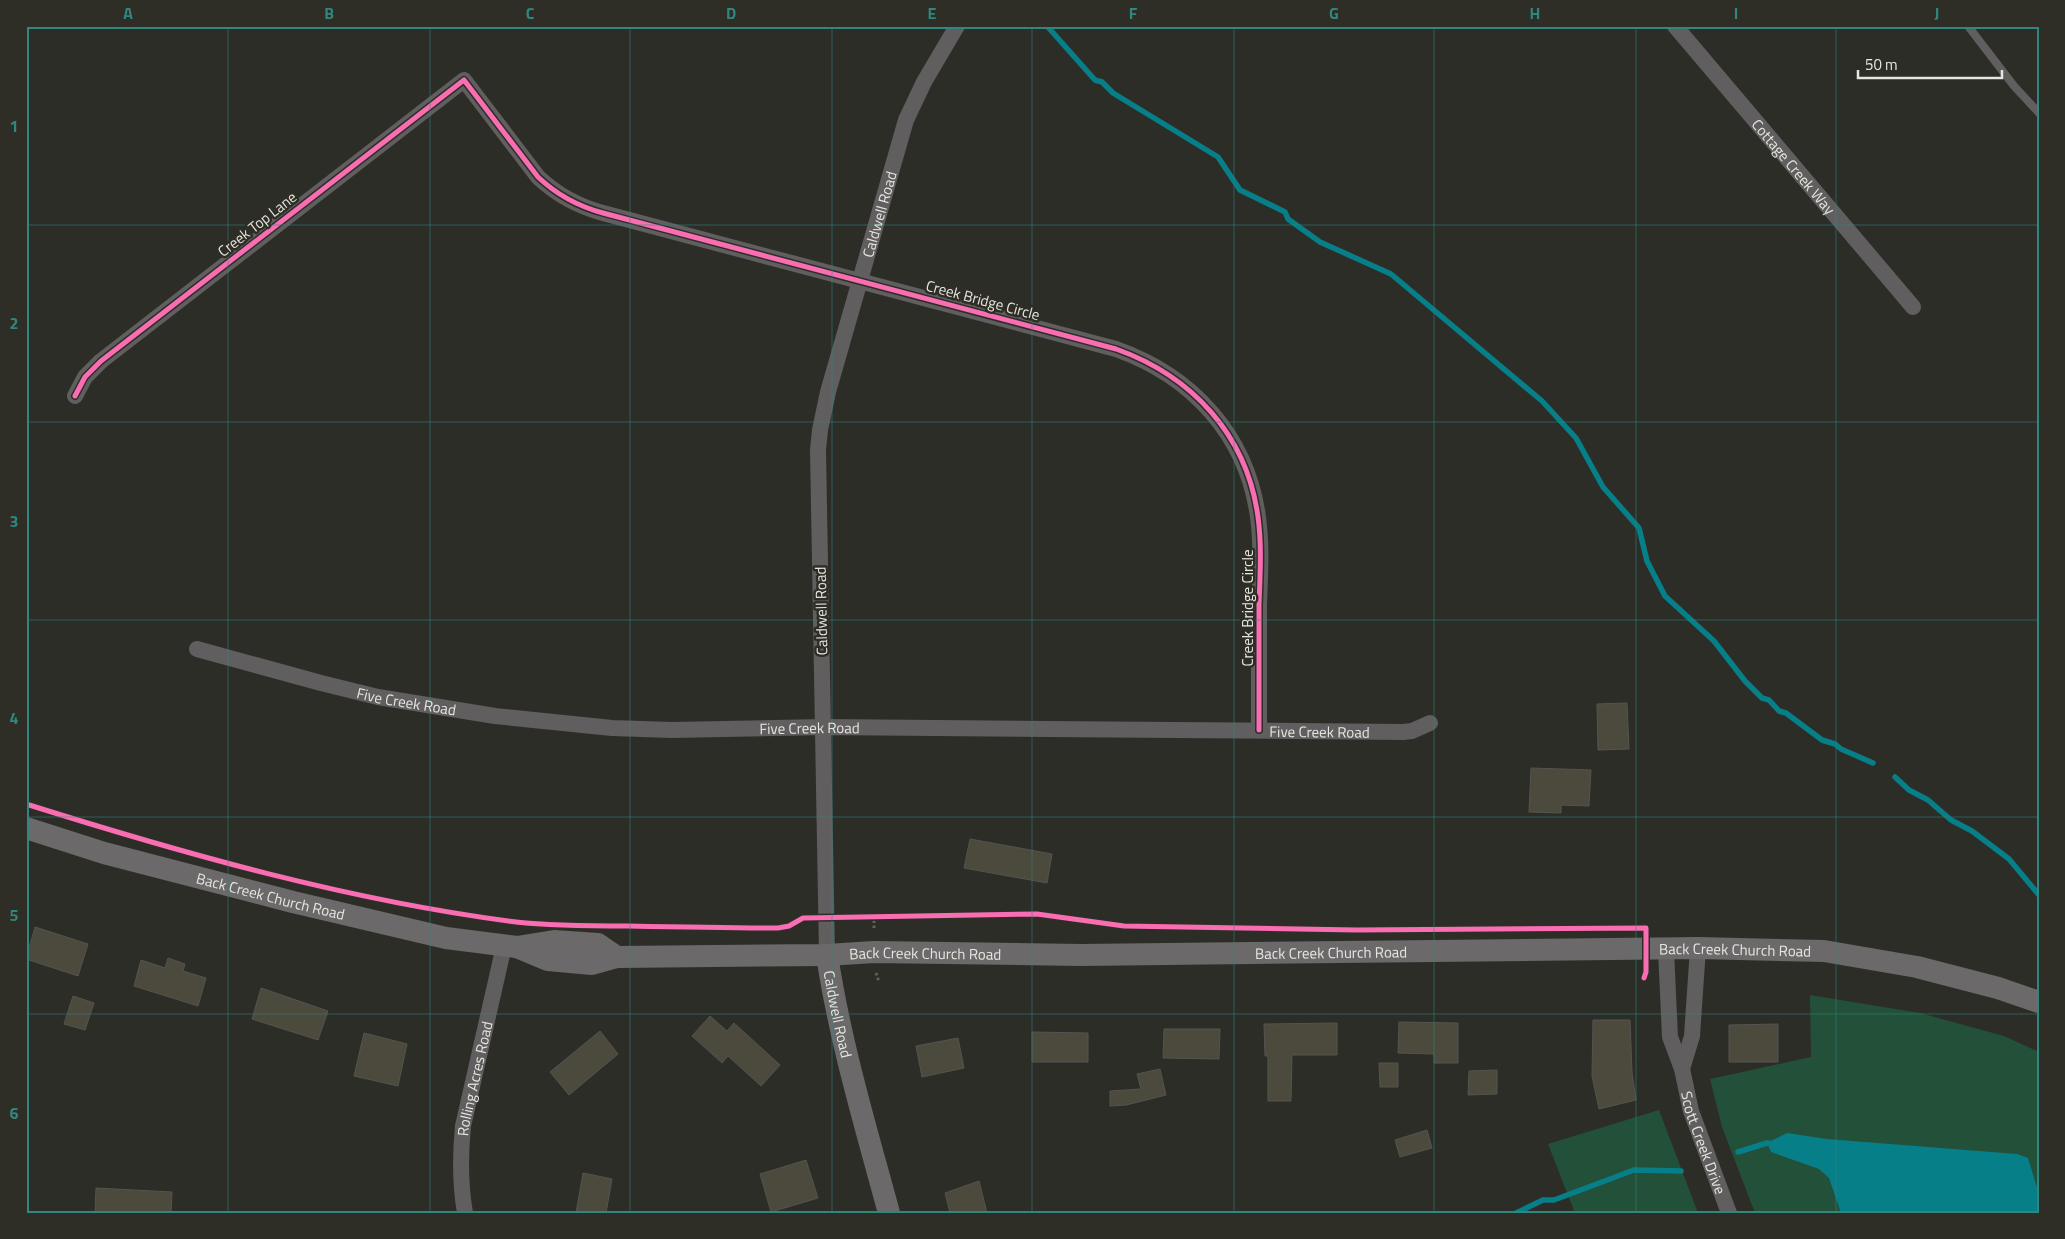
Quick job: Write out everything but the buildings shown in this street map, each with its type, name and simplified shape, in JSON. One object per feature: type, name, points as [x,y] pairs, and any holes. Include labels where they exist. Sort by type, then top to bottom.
[{"type":"street","name":"Caldwell Road","points":[[889,1213],[852,1073],[831,982],[827,955],[818,450],[823,411],[906,120],[924,82],[957,26]]},
{"type":"street","name":"Cottage Creek Way","points":[[1675,26],[1913,307]]},
{"type":"street","name":"Creek Bridge Circle","points":[[464,80],[538,177],[549,188],[574,203],[595,211],[1116,349],[1155,365],[1173,376],[1205,404],[1231,438],[1249,476],[1258,517],[1260,538],[1259,730]]},
{"type":"street","name":"Creek Top Lane","points":[[75,396],[85,377],[101,361],[464,80]]},
{"type":"street","name":"Five Creek Road","points":[[197,649],[320,684],[368,694],[495,716],[554,723],[652,729],[824,728],[1403,732],[1421,728],[1430,723]]},
{"type":"street","name":"Back Creek Church Road","points":[[26,828],[104,853],[293,902],[446,938],[511,947],[554,941],[598,944],[617,957],[827,955],[874,952],[1081,955],[1666,950],[1698,948],[1824,951],[1854,955],[1959,977],[2039,1002]]},
{"type":"street","name":"Rolling Acres Road","points":[[465,1213],[461,1192],[460,1157],[463,1126],[511,947]]},
{"type":"street","name":"Scott Creek Drive","points":[[1682,1069],[1692,1036],[1698,948]]},
{"type":"street","name":"Scott Creek Drive","points":[[1666,950],[1670,1037],[1682,1069],[1691,1111],[1729,1213]]},
{"type":"lane","points":[[1968,26],[2014,86],[2039,113]]},
{"type":"path","points":[[867,917],[884,917]]},
{"type":"path","points":[[874,917],[874,928]]},
{"type":"path","points":[[876,974],[879,982]]},
{"type":"green space","points":[[1810,995],[1920,1013],[2004,1036],[2039,1052],[2039,1213],[1755,1213],[1722,1127],[1710,1079],[1811,1057]]},
{"type":"green space","points":[[1659,1110],[1698,1213],[1575,1213],[1548,1144]]},
{"type":"water","points":[[1787,1133],[1827,1139],[2017,1154],[2028,1158],[2039,1194],[2039,1213],[1841,1213],[1829,1178],[1819,1169],[1771,1152],[1767,1143]]},
{"type":"waterway","points":[[1047,26],[1095,80],[1102,82],[1113,93],[1218,157],[1240,190],[1285,212],[1288,219],[1320,242],[1391,274],[1542,401],[1576,438],[1603,487],[1639,528],[1647,561],[1665,596],[1714,641],[1745,681],[1762,698],[1769,700],[1779,711],[1786,713],[1822,740],[1835,744],[1841,749],[1873,763]]},
{"type":"waterway","points":[[1895,777],[1909,790],[1928,800],[1951,820],[1972,831],[2009,859],[2039,895]]},
{"type":"waterway","points":[[1738,1152],[1767,1143],[1775,1144]]},
{"type":"waterway","points":[[1516,1213],[1543,1200],[1554,1200],[1634,1170],[1681,1171]]},
{"type":"cycle path","points":[[75,396],[85,377],[101,361],[464,80],[538,177],[560,194],[585,207],[1116,349],[1169,375],[1191,392],[1211,412],[1228,435],[1242,460],[1252,487],[1258,517],[1260,550],[1259,730]]},
{"type":"cycle path","points":[[26,804],[146,841],[330,889],[392,902],[516,922],[572,926],[778,928],[789,926],[803,918],[1037,914],[1124,926],[1357,930],[1646,928],[1646,972],[1644,978]]}]
